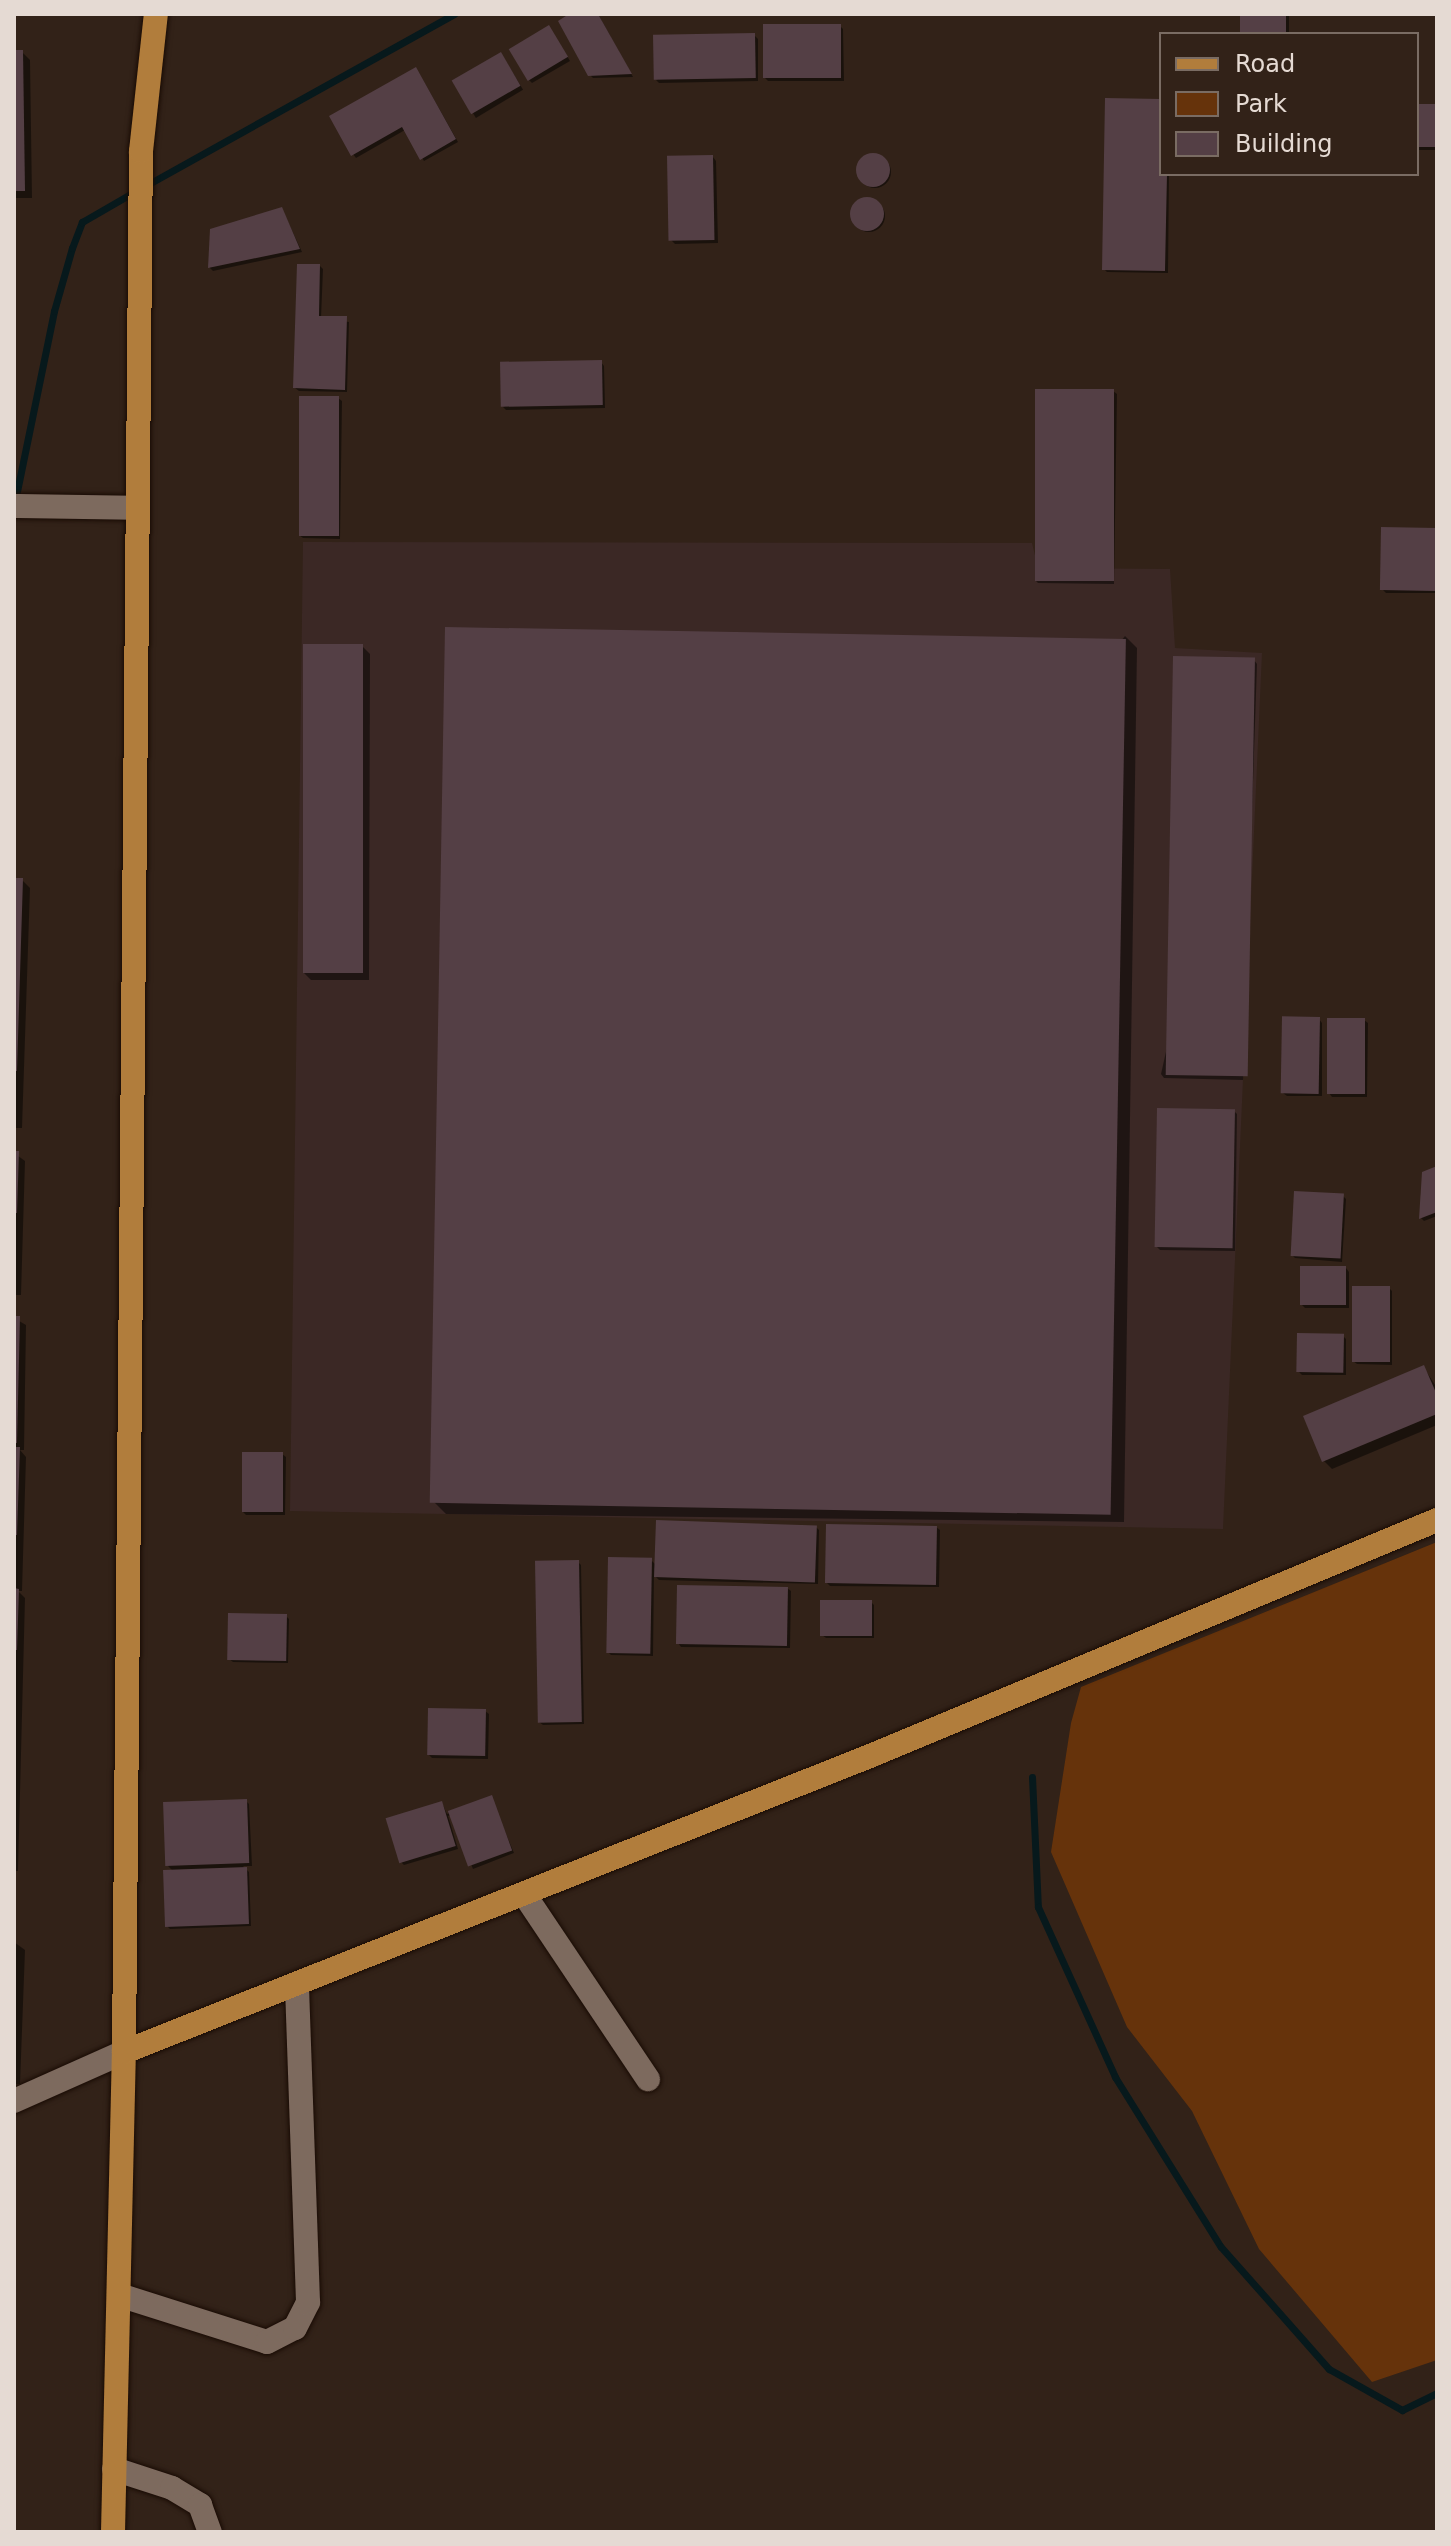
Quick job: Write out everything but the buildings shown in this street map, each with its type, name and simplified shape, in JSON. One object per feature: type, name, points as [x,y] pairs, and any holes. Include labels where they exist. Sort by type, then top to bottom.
[{"type":"main road","points":[[113,2532],[124,2052],[141,211],[142,161],[156,14]]},
{"type":"main road","points":[[124,2052],[870,1756],[1437,1520]]},
{"type":"street","points":[[24,506],[137,508]]},
{"type":"street","points":[[524,1894],[648,2079]]},
{"type":"street","points":[[119,2295],[267,2342],[295,2328],[308,2302],[297,1984]]},
{"type":"street","points":[[14,2101],[124,2052]]},
{"type":"street","points":[[114,2469],[172,2488],[200,2505],[210,2532]]},
{"type":"shaded area","points":[[303,542],[1032,543],[1038,568],[1170,569],[1175,648],[1262,653],[1223,1529],[290,1511]]},
{"type":"green space","points":[[1437,1542],[1437,2360],[1372,2382],[1259,2249],[1192,2111],[1127,2027],[1051,1852],[1071,1723],[1081,1687]]},
{"type":"waterway","points":[[145,186],[454,14]]},
{"type":"waterway","points":[[15,501],[54,311],[82,222],[134,192]]},
{"type":"waterway","points":[[1032,1777],[1038,1907],[1115,2077],[1221,2247],[1329,2369],[1402,2410],[1437,2393]]}]
